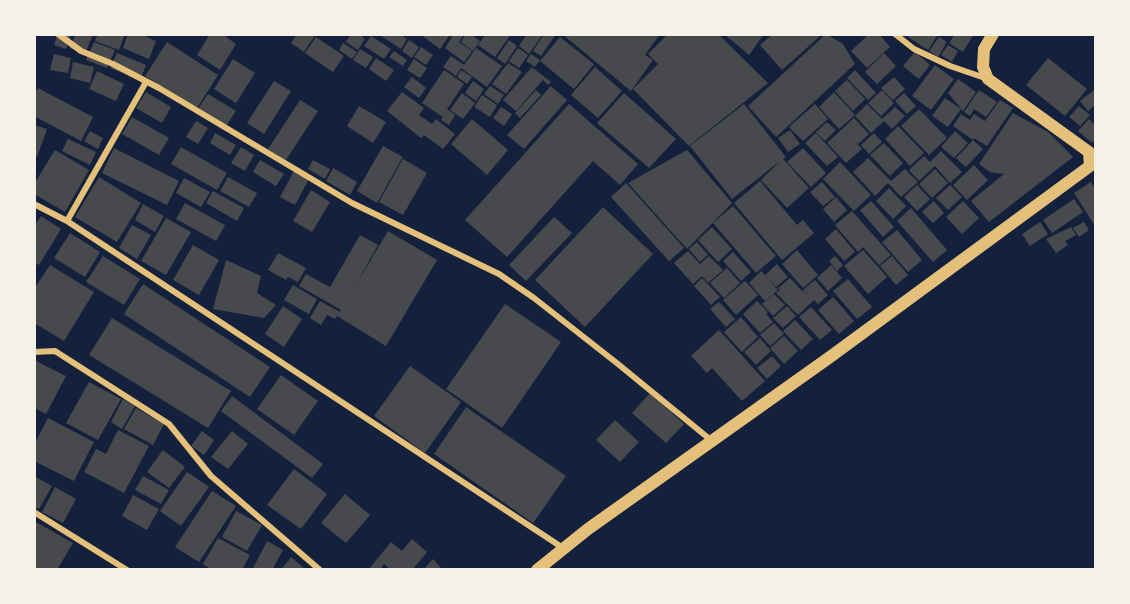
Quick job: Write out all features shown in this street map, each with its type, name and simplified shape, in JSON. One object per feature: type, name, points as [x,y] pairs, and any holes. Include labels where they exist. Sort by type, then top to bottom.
[{"type":"main road","points":[[537,570],[712,441],[1092,169],[1089,152],[988,79],[983,67],[984,49],[993,34]]},
{"type":"street","points":[[58,34],[81,51],[113,64],[146,82],[352,203],[499,274],[534,298],[712,441]]},
{"type":"street","points":[[895,34],[914,49],[950,66],[988,79]]},
{"type":"street","points":[[67,221],[146,82]]},
{"type":"street","points":[[34,204],[67,221],[563,549]]},
{"type":"street","points":[[34,352],[55,351],[170,423],[211,476],[320,570]]},
{"type":"street","points":[[34,512],[127,570]]},
{"type":"building","points":[[58,34],[71,34],[66,49],[54,45]]},
{"type":"building","points":[[76,34],[93,34],[85,54],[70,48]]},
{"type":"building","points":[[98,34],[125,34],[119,50],[95,41]]},
{"type":"building","points":[[128,34],[141,34],[156,41],[149,59],[123,48]]},
{"type":"building","points":[[210,34],[222,34],[236,44],[220,70],[197,55]]},
{"type":"building","points":[[297,34],[310,34],[314,37],[304,52],[291,43]]},
{"type":"building","points":[[351,34],[359,34],[365,39],[358,50],[346,42]]},
{"type":"building","points":[[378,34],[400,34],[407,39],[401,49]]},
{"type":"building","points":[[420,34],[447,34],[449,36],[440,49]]},
{"type":"building","points":[[449,34],[464,34],[459,42],[472,51],[464,62],[445,48],[452,37]]},
{"type":"building","points":[[466,34],[480,41],[473,51],[461,42]]},
{"type":"building","points":[[486,34],[511,34],[495,57],[478,45]]},
{"type":"building","points":[[527,34],[543,34],[529,54],[519,46]]},
{"type":"building","points":[[544,34],[556,34],[541,56],[533,51]]},
{"type":"building","points":[[562,34],[660,34],[645,55],[653,60],[631,91]]},
{"type":"building","points":[[668,34],[718,34],[768,83],[689,146],[633,89],[658,64],[648,54]]},
{"type":"building","points":[[724,34],[764,34],[749,55]]},
{"type":"building","points":[[773,34],[817,34],[819,37],[782,70],[760,45]]},
{"type":"building","points":[[826,34],[843,44],[855,64],[776,137],[748,106]]},
{"type":"building","points":[[869,34],[879,34],[890,47],[867,68],[851,51]]},
{"type":"building","points":[[910,34],[935,34],[937,36],[928,50],[908,37]]},
{"type":"building","points":[[955,34],[974,34],[963,52],[949,43]]},
{"type":"building","points":[[371,36],[391,49],[384,59],[364,46]]},
{"type":"building","points":[[316,37],[344,56],[333,72],[305,53]]},
{"type":"building","points":[[560,37],[594,64],[574,89],[540,61]]},
{"type":"building","points":[[939,37],[947,42],[938,57],[929,51]]},
{"type":"building","points":[[409,40],[419,47],[412,58],[402,51]]},
{"type":"building","points":[[509,40],[517,46],[505,64],[497,58]]},
{"type":"building","points":[[94,42],[115,50],[107,68],[86,60]]},
{"type":"building","points":[[167,42],[218,75],[197,108],[145,76]]},
{"type":"building","points":[[343,43],[357,52],[352,59],[339,50]]},
{"type":"building","points":[[948,45],[958,51],[952,62],[941,55]]},
{"type":"building","points":[[421,47],[433,55],[426,65],[414,57]]},
{"type":"building","points":[[476,48],[502,66],[487,87],[461,68],[456,76],[443,67],[451,56],[464,65]]},
{"type":"building","points":[[518,48],[528,55],[519,68],[509,61]]},
{"type":"building","points":[[360,49],[373,57],[366,68],[353,60]]},
{"type":"building","points":[[394,51],[407,60],[403,66],[389,57]]},
{"type":"building","points":[[915,52],[930,65],[919,79],[903,66]]},
{"type":"building","points":[[117,53],[146,65],[140,80],[110,68]]},
{"type":"building","points":[[884,53],[896,66],[877,84],[865,72]]},
{"type":"building","points":[[54,54],[71,58],[68,73],[50,70]]},
{"type":"building","points":[[531,54],[540,60],[535,67],[526,61]]},
{"type":"building","points":[[376,58],[394,70],[386,81],[369,69]]},
{"type":"building","points":[[1048,58],[1087,89],[1065,116],[1026,85]]},
{"type":"building","points":[[233,59],[255,73],[236,103],[214,89]]},
{"type":"building","points":[[414,59],[427,68],[420,78],[407,70]]},
{"type":"building","points":[[73,62],[94,67],[90,83],[70,78]]},
{"type":"building","points":[[508,63],[522,72],[506,94],[492,84]]},
{"type":"building","points":[[935,65],[954,79],[931,110],[912,96]]},
{"type":"building","points":[[532,67],[551,82],[548,85],[543,80],[516,111],[503,100]]},
{"type":"building","points":[[595,67],[622,91],[598,118],[571,95]]},
{"type":"building","points":[[444,70],[464,84],[447,109],[455,115],[449,125],[441,120],[443,117],[422,103]]},
{"type":"building","points":[[461,70],[472,77],[467,84],[457,77]]},
{"type":"building","points":[[855,70],[876,93],[868,100],[847,78]]},
{"type":"building","points":[[97,71],[124,84],[116,101],[89,89]]},
{"type":"building","points":[[412,77],[426,88],[419,98],[404,87]]},
{"type":"building","points":[[894,77],[905,89],[893,100],[881,88]]},
{"type":"building","points":[[958,79],[976,92],[963,111],[948,93]]},
{"type":"building","points":[[847,80],[865,99],[853,111],[835,91]]},
{"type":"building","points":[[274,81],[291,91],[264,134],[247,123]]},
{"type":"building","points":[[473,81],[484,89],[476,101],[465,93]]},
{"type":"building","points":[[490,86],[504,95],[498,104],[484,94]]},
{"type":"building","points":[[551,86],[567,100],[524,149],[507,135]]},
{"type":"building","points":[[38,88],[93,117],[81,141],[34,116],[34,95]]},
{"type":"building","points":[[536,90],[541,95],[520,118],[515,113]]},
{"type":"building","points":[[882,90],[894,103],[881,116],[868,103]]},
{"type":"building","points":[[979,90],[997,102],[986,117],[974,109],[970,116],[964,112]]},
{"type":"building","points":[[1094,90],[1095,105],[1088,111],[1080,101]]},
{"type":"building","points":[[146,92],[171,107],[162,123],[136,108]]},
{"type":"building","points":[[402,92],[424,108],[419,115],[432,124],[436,119],[455,134],[443,149],[424,135],[421,138],[387,111]]},
{"type":"building","points":[[834,92],[855,115],[839,129],[819,107]]},
{"type":"building","points":[[462,93],[475,103],[463,119],[450,110]]},
{"type":"building","points":[[624,93],[676,139],[649,168],[597,123]]},
{"type":"building","points":[[904,93],[916,106],[907,114],[895,101]]},
{"type":"building","points":[[208,94],[236,111],[224,129],[196,112]]},
{"type":"building","points":[[482,95],[497,105],[490,117],[474,107]]},
{"type":"building","points":[[945,98],[961,109],[948,127],[932,116]]},
{"type":"building","points":[[300,100],[318,111],[286,160],[268,149]]},
{"type":"building","points":[[1000,100],[1013,108],[987,146],[974,138],[973,140],[953,126],[961,114],[970,120],[974,114],[985,121]]},
{"type":"building","points":[[569,104],[638,164],[620,185],[593,161],[507,257],[465,220]]},
{"type":"building","points":[[744,104],[786,157],[783,159],[809,188],[787,208],[761,180],[780,161],[732,199],[690,146]]},
{"type":"building","points":[[815,104],[828,119],[803,141],[789,127]]},
{"type":"building","points":[[867,104],[882,119],[895,107],[905,116],[892,129],[884,121],[871,133],[855,116]]},
{"type":"building","points":[[359,106],[386,122],[373,143],[347,126]]},
{"type":"building","points":[[1079,106],[1090,115],[1080,126],[1069,117]]},
{"type":"building","points":[[501,107],[512,114],[504,126],[493,118]]},
{"type":"building","points":[[919,109],[947,138],[929,155],[901,126]]},
{"type":"building","points":[[1013,113],[1048,132],[1073,157],[989,222],[971,201],[1004,174],[990,172],[979,164]]},
{"type":"building","points":[[132,117],[169,138],[159,155],[122,134]]},
{"type":"building","points":[[854,118],[869,134],[858,144],[853,139],[862,149],[846,163],[827,143]]},
{"type":"building","points":[[472,119],[508,150],[487,175],[451,144]]},
{"type":"building","points":[[1089,119],[1095,125],[1095,139],[1092,143],[1078,131]]},
{"type":"building","points":[[196,121],[208,128],[198,144],[186,137]]},
{"type":"building","points":[[827,122],[836,130],[825,141],[816,132]]},
{"type":"building","points":[[34,125],[47,129],[37,157],[34,156]]},
{"type":"building","points":[[898,126],[924,153],[910,166],[885,139]]},
{"type":"building","points":[[790,130],[800,144],[788,152],[778,138]]},
{"type":"building","points":[[90,131],[103,138],[98,149],[84,141]]},
{"type":"building","points":[[955,131],[968,143],[954,158],[941,147]]},
{"type":"building","points":[[215,133],[236,145],[230,155],[210,143]]},
{"type":"building","points":[[816,133],[838,157],[827,166],[805,143]]},
{"type":"building","points":[[874,133],[882,142],[869,154],[861,145]]},
{"type":"building","points":[[68,139],[96,152],[90,165],[62,151]]},
{"type":"building","points":[[973,140],[983,149],[966,167],[956,158]]},
{"type":"building","points":[[884,143],[903,163],[890,176],[870,155]]},
{"type":"building","points":[[383,146],[403,157],[377,203],[357,191]]},
{"type":"building","points":[[181,147],[227,173],[217,190],[171,164]]},
{"type":"building","points":[[241,147],[254,155],[245,171],[231,163]]},
{"type":"building","points":[[114,148],[179,181],[167,205],[102,173]]},
{"type":"building","points":[[803,148],[826,173],[811,187],[787,162]]},
{"type":"building","points":[[55,150],[89,170],[65,212],[34,194],[34,184]]},
{"type":"building","points":[[687,150],[732,203],[687,249],[628,183]]},
{"type":"building","points":[[941,151],[962,172],[950,183],[935,166],[919,181],[909,170],[924,156],[930,162]]},
{"type":"building","points":[[868,158],[891,181],[905,169],[918,182],[901,197],[888,183],[875,196],[853,172]]},
{"type":"building","points":[[403,159],[427,173],[403,215],[379,202]]},
{"type":"building","points":[[260,160],[284,174],[276,186],[253,172]]},
{"type":"building","points":[[313,160],[330,169],[325,179],[308,169]]},
{"type":"building","points":[[840,162],[871,195],[854,211],[823,179]]},
{"type":"building","points":[[974,165],[988,180],[967,200],[953,185]]},
{"type":"building","points":[[333,168],[357,182],[350,195],[326,181]]},
{"type":"building","points":[[295,169],[310,177],[295,205],[280,197]]},
{"type":"building","points":[[935,169],[948,183],[932,198],[919,184]]},
{"type":"building","points":[[99,177],[141,203],[117,242],[75,217]]},
{"type":"building","points":[[228,177],[257,193],[249,207],[220,191]]},
{"type":"building","points":[[184,178],[210,192],[201,207],[176,193]]},
{"type":"building","points":[[760,181],[797,225],[803,220],[814,233],[782,260],[734,203]]},
{"type":"building","points":[[822,182],[835,197],[823,206],[810,192]]},
{"type":"building","points":[[1091,182],[1095,189],[1095,226],[1074,193]]},
{"type":"building","points":[[626,183],[684,248],[669,261],[611,197]]},
{"type":"building","points":[[917,185],[930,199],[917,211],[904,197]]},
{"type":"building","points":[[950,185],[962,197],[948,210],[936,198]]},
{"type":"building","points":[[889,188],[906,206],[893,219],[876,201]]},
{"type":"building","points":[[311,190],[330,202],[312,232],[293,221]]},
{"type":"building","points":[[213,191],[244,208],[237,221],[206,203]]},
{"type":"building","points":[[836,197],[847,210],[834,222],[823,209]]},
{"type":"building","points":[[1074,199],[1083,212],[1052,233],[1043,220]]},
{"type":"building","points":[[871,201],[894,227],[883,237],[860,210]]},
{"type":"building","points":[[934,201],[944,213],[933,223],[922,212]]},
{"type":"building","points":[[963,201],[979,218],[962,234],[946,217]]},
{"type":"building","points":[[185,203],[225,225],[216,241],[176,219]]},
{"type":"building","points":[[143,204],[164,216],[155,232],[135,220]]},
{"type":"building","points":[[733,206],[776,256],[756,273],[713,223]]},
{"type":"building","points":[[603,207],[653,254],[585,327],[535,280]]},
{"type":"building","points":[[911,208],[947,250],[933,262],[897,221]]},
{"type":"building","points":[[852,211],[891,255],[879,265],[863,247],[858,252],[835,225]]},
{"type":"building","points":[[41,216],[61,229],[39,265],[34,262],[34,227]]},
{"type":"building","points":[[554,217],[572,233],[526,281],[509,265]]},
{"type":"building","points":[[166,218],[191,232],[166,275],[141,261]]},
{"type":"building","points":[[1040,222],[1048,234],[1030,246],[1022,234]]},
{"type":"building","points":[[1084,222],[1089,230],[1079,237],[1073,228]]},
{"type":"building","points":[[132,225],[151,235],[137,259],[119,248]]},
{"type":"building","points":[[712,227],[732,249],[718,262],[698,240]]},
{"type":"building","points":[[1071,227],[1076,235],[1065,241],[1068,245],[1056,253],[1046,239]]},
{"type":"building","points":[[836,229],[855,252],[844,261],[825,239]]},
{"type":"building","points":[[897,230],[922,260],[908,272],[882,242]]},
{"type":"building","points":[[388,231],[437,260],[386,346],[337,316],[335,319],[327,315],[321,325],[310,318],[320,301],[340,312],[341,310],[299,286],[306,274],[330,287],[360,235],[378,245],[354,288]]},
{"type":"building","points":[[70,233],[100,252],[85,277],[54,258]]},
{"type":"building","points":[[697,242],[708,255],[700,262],[689,249]]},
{"type":"building","points":[[193,245],[219,260],[199,295],[173,280]]},
{"type":"building","points":[[797,250],[818,275],[803,288],[782,264]]},
{"type":"building","points":[[863,250],[887,277],[868,294],[844,266]]},
{"type":"building","points":[[688,251],[700,264],[709,256],[723,270],[708,283],[702,276],[693,284],[674,263]]},
{"type":"building","points":[[733,252],[751,272],[741,281],[723,261]]},
{"type":"building","points":[[278,253],[306,268],[298,282],[288,277],[286,280],[268,270]]},
{"type":"building","points":[[103,256],[140,279],[124,305],[86,282]]},
{"type":"building","points":[[835,256],[843,265],[837,271],[829,261]]},
{"type":"building","points":[[892,256],[908,275],[896,285],[880,266]]},
{"type":"building","points":[[226,260],[261,276],[257,293],[276,305],[264,318],[213,309]]},
{"type":"building","points":[[777,264],[788,277],[776,287],[765,275]]},
{"type":"building","points":[[50,265],[94,292],[64,341],[34,323],[34,289]]},
{"type":"building","points":[[831,265],[842,278],[828,291],[817,278]]},
{"type":"building","points":[[727,268],[740,283],[724,298],[710,283]]},
{"type":"building","points":[[761,271],[778,290],[765,301],[749,283]]},
{"type":"building","points":[[702,278],[720,297],[711,305],[694,286]]},
{"type":"building","points":[[790,278],[812,298],[804,289],[815,280],[828,295],[818,304],[814,300],[798,315],[776,293],[780,290],[778,288]]},
{"type":"building","points":[[848,279],[872,307],[857,319],[833,291]]},
{"type":"building","points":[[745,281],[758,295],[736,315],[723,300]]},
{"type":"building","points":[[143,284],[270,367],[250,397],[124,314]]},
{"type":"building","points":[[293,285],[317,299],[309,314],[284,300]]},
{"type":"building","points":[[774,294],[785,305],[773,316],[762,304]]},
{"type":"building","points":[[833,297],[854,321],[839,334],[818,310]]},
{"type":"building","points":[[757,301],[768,312],[766,314],[773,322],[760,333],[743,314]]},
{"type":"building","points":[[719,302],[735,319],[726,327],[710,309]]},
{"type":"building","points":[[505,304],[561,342],[502,428],[446,389]]},
{"type":"building","points":[[283,306],[302,319],[284,347],[265,334]]},
{"type":"building","points":[[787,306],[796,316],[783,328],[773,318]]},
{"type":"building","points":[[811,307],[832,330],[820,340],[799,317]]},
{"type":"building","points":[[741,317],[758,337],[742,352],[724,332]]},
{"type":"building","points":[[112,318],[231,391],[208,428],[89,355]]},
{"type":"building","points":[[795,320],[813,339],[801,350],[783,331]]},
{"type":"building","points":[[774,323],[784,334],[770,346],[760,335]]},
{"type":"building","points":[[719,330],[765,381],[742,401],[712,368],[707,373],[691,356]]},
{"type":"building","points":[[784,336],[798,351],[784,364],[770,348]]},
{"type":"building","points":[[760,338],[771,351],[756,365],[744,352]]},
{"type":"building","points":[[772,356],[781,366],[767,379],[757,368]]},
{"type":"building","points":[[34,360],[66,376],[46,414],[34,408]]},
{"type":"building","points":[[410,366],[461,402],[425,453],[374,416]]},
{"type":"building","points":[[281,375],[318,401],[294,435],[257,409]]},
{"type":"building","points":[[89,382],[121,399],[98,440],[66,423]]},
{"type":"building","points":[[650,393],[684,424],[666,443],[632,413]]},
{"type":"building","points":[[232,396],[323,464],[312,478],[221,411]]},
{"type":"building","points":[[123,399],[135,406],[122,429],[111,422]]},
{"type":"building","points":[[466,407],[566,476],[533,523],[434,454]]},
{"type":"building","points":[[136,408],[164,424],[153,445],[124,429]]},
{"type":"building","points":[[48,418],[94,442],[74,481],[34,461],[34,445]]},
{"type":"building","points":[[615,420],[639,442],[620,462],[596,440]]},
{"type":"building","points":[[118,430],[149,446],[124,493],[84,472],[96,449],[106,454]]},
{"type":"building","points":[[202,431],[214,440],[204,455],[191,446]]},
{"type":"building","points":[[232,431],[248,444],[228,469],[211,457]]},
{"type":"building","points":[[163,450],[185,467],[169,488],[147,472]]},
{"type":"building","points":[[294,469],[327,494],[301,529],[267,505]]},
{"type":"building","points":[[187,472],[209,487],[181,526],[160,511]]},
{"type":"building","points":[[34,476],[52,486],[39,509],[34,507]]},
{"type":"building","points":[[143,476],[169,490],[161,504],[135,490]]},
{"type":"building","points":[[55,487],[76,499],[63,523],[42,512]]},
{"type":"building","points":[[212,491],[236,506],[199,562],[175,547]]},
{"type":"building","points":[[345,494],[370,515],[346,543],[321,523]]},
{"type":"building","points":[[133,495],[159,509],[147,530],[122,516]]},
{"type":"building","points":[[236,511],[262,525],[247,551],[222,537]]},
{"type":"building","points":[[34,521],[73,543],[57,570],[41,570],[34,566]]},
{"type":"building","points":[[218,538],[250,555],[242,570],[212,570],[203,564]]},
{"type":"building","points":[[412,539],[427,552],[412,570],[391,570],[384,564],[380,570],[368,570],[391,542],[402,551]]},
{"type":"building","points":[[267,541],[283,550],[272,570],[252,570]]},
{"type":"building","points":[[291,557],[306,570],[281,570]]},
{"type":"building","points":[[433,559],[443,570],[423,570]]}]
